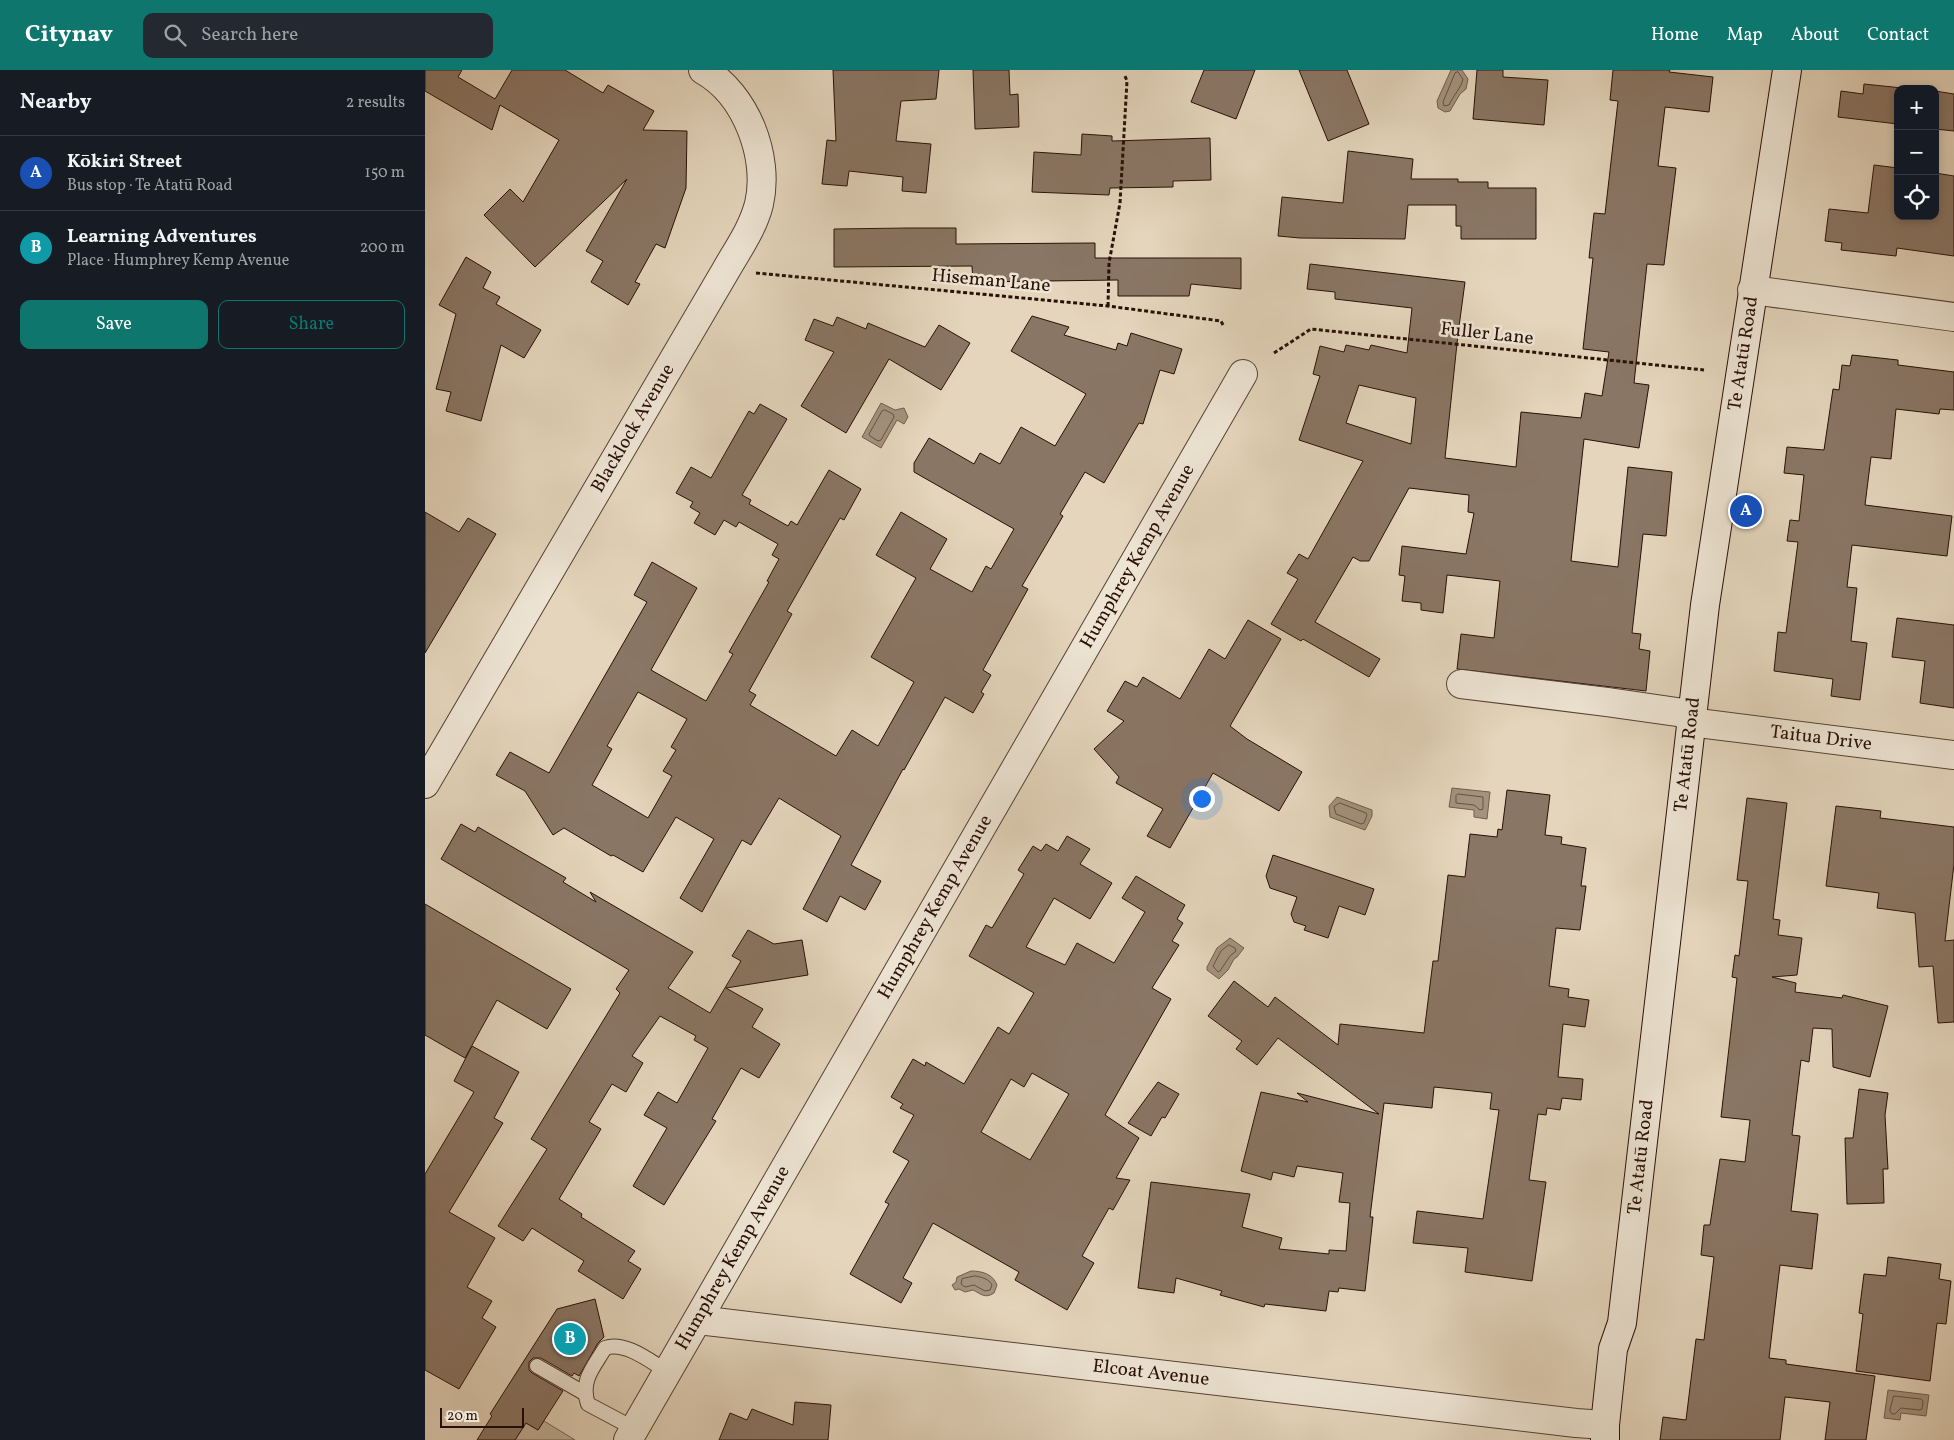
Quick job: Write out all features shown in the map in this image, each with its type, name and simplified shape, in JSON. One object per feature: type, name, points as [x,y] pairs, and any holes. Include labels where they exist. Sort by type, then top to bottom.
[{"type":"street","name":"Blacklock Avenue","points":[[425,784],[726,270],[759,205],[762,178],[758,151],[749,124],[734,97],[712,75],[703,70]]},
{"type":"street","name":"Te Atatū Road","points":[[1605,1432],[1613,1349],[1622,1323],[1690,718],[1705,605],[1787,70]]},
{"type":"street","points":[[1753,290],[1954,317]]},
{"type":"street","name":"Humphrey Kemp Avenue","points":[[631,1434],[1243,374]]},
{"type":"street","name":"Taitua Drive","points":[[1461,684],[1612,702],[1690,718],[1954,755]]},
{"type":"street","name":"Elcoat Avenue","points":[[698,1320],[1575,1423],[1605,1432]]},
{"type":"lane","points":[[631,1434],[588,1404],[584,1393],[585,1384],[605,1348],[630,1350],[668,1372]]},
{"type":"lane","points":[[537,1366],[584,1393]]},
{"type":"path","points":[[1108,306],[1109,263],[1120,203],[1127,81],[1125,76]]},
{"type":"path","name":"Hiseman Lane","points":[[753,273],[1108,306],[1221,321],[1223,325]]},
{"type":"path","name":"Fuller Lane","points":[[1274,353],[1311,329],[1704,370]]},
{"type":"shaded area","points":[[544,1421],[575,1440],[515,1440],[526,1423],[538,1430]]},
{"type":"water","points":[[1451,70],[1462,70],[1468,79],[1466,89],[1460,94],[1450,111],[1445,112],[1438,108],[1437,101]]},
{"type":"water","points":[[881,403],[895,410],[904,408],[908,417],[904,424],[897,420],[881,448],[862,437]]},
{"type":"water","points":[[1452,788],[1490,792],[1487,819],[1474,817],[1474,810],[1449,807]]},
{"type":"water","points":[[1337,797],[1372,810],[1372,816],[1365,830],[1330,817],[1329,806]]},
{"type":"water","points":[[1230,938],[1244,948],[1219,979],[1207,970],[1207,967],[1217,948]]},
{"type":"water","points":[[971,1271],[983,1273],[993,1278],[997,1285],[994,1293],[986,1296],[973,1290],[965,1292],[959,1289],[955,1290],[952,1285],[956,1282],[957,1277]]},
{"type":"water","points":[[1888,1390],[1929,1395],[1926,1416],[1901,1413],[1900,1420],[1884,1418]]},
{"type":"building","points":[[425,70],[462,70],[458,77],[495,99],[512,70],[565,70],[603,93],[608,85],[654,111],[643,130],[687,131],[686,188],[665,248],[656,244],[635,282],[640,284],[628,305],[591,282],[603,261],[586,251],[627,179],[535,267],[484,215],[510,189],[523,202],[559,140],[500,105],[492,130],[425,91]]},
{"type":"building","points":[[833,70],[939,70],[936,99],[901,101],[896,141],[931,144],[926,193],[902,191],[903,177],[849,171],[847,186],[822,184],[827,140],[836,141]]},
{"type":"building","points":[[973,70],[1009,70],[1010,95],[1018,94],[1019,127],[975,129]]},
{"type":"building","points":[[1204,70],[1255,70],[1236,119],[1191,102]]},
{"type":"building","points":[[1299,70],[1347,70],[1369,124],[1328,141]]},
{"type":"building","points":[[1477,70],[1503,70],[1503,77],[1548,80],[1544,125],[1473,119]]},
{"type":"building","points":[[1613,70],[1670,70],[1669,72],[1713,77],[1709,112],[1665,107],[1658,166],[1676,168],[1664,265],[1647,264],[1634,383],[1649,385],[1639,448],[1584,439],[1571,561],[1618,567],[1628,467],[1672,472],[1666,536],[1643,534],[1632,633],[1641,634],[1639,649],[1650,651],[1646,691],[1457,669],[1461,634],[1494,638],[1500,581],[1447,575],[1443,613],[1421,610],[1421,603],[1402,601],[1405,576],[1399,575],[1402,546],[1466,554],[1474,513],[1468,512],[1469,495],[1409,488],[1369,561],[1360,561],[1353,557],[1315,622],[1380,659],[1369,677],[1303,639],[1301,641],[1271,624],[1298,579],[1287,573],[1299,554],[1308,559],[1363,461],[1299,440],[1320,376],[1313,374],[1320,346],[1344,352],[1346,345],[1369,350],[1371,345],[1407,353],[1412,308],[1335,299],[1335,292],[1307,289],[1310,264],[1465,282],[1445,458],[1516,467],[1521,412],[1581,418],[1585,393],[1602,396],[1609,352],[1583,349],[1593,258],[1589,258],[1594,213],[1605,214],[1618,101],[1610,100]],"holes":[[[1359,385],[1416,398],[1411,444],[1346,423]]]},
{"type":"building","points":[[1864,84],[1894,87],[1894,124],[1838,117],[1841,91],[1863,94]]},
{"type":"building","points":[[1939,92],[1954,94],[1954,131],[1939,129]]},
{"type":"building","points":[[1082,134],[1112,136],[1112,141],[1210,138],[1211,180],[1173,181],[1173,187],[1110,188],[1109,195],[1032,192],[1034,152],[1081,155]]},
{"type":"building","points":[[1348,151],[1413,159],[1411,179],[1458,179],[1458,182],[1488,182],[1488,188],[1536,188],[1536,239],[1461,239],[1461,226],[1456,226],[1456,205],[1408,205],[1405,239],[1278,236],[1282,197],[1343,203]]},
{"type":"building","points":[[1874,165],[1894,168],[1894,220],[1939,220],[1939,174],[1954,176],[1954,256],[1897,248],[1896,256],[1841,250],[1842,243],[1825,241],[1829,209],[1868,213]]},
{"type":"building","points":[[956,228],[956,244],[1095,243],[1095,258],[1241,258],[1241,289],[1191,284],[1189,296],[1118,296],[1118,280],[973,282],[972,266],[834,267],[834,229]]},
{"type":"building","points":[[466,257],[491,272],[483,288],[500,297],[496,304],[541,330],[524,358],[501,345],[481,421],[446,411],[451,392],[436,389],[456,314],[439,305]]},
{"type":"building","points":[[1032,316],[1069,327],[1064,335],[1116,350],[1118,343],[1127,346],[1131,333],[1182,349],[1174,374],[1160,370],[1143,424],[1139,423],[1104,483],[1085,472],[1060,514],[1063,516],[1022,586],[1028,589],[983,670],[991,675],[981,692],[984,694],[973,713],[945,697],[903,769],[851,865],[881,881],[865,910],[840,896],[827,922],[803,909],[841,836],[779,798],[751,845],[742,840],[702,912],[680,898],[714,839],[676,817],[643,872],[613,855],[611,856],[564,828],[553,835],[525,791],[496,775],[510,752],[549,773],[647,602],[634,595],[652,562],[697,588],[651,670],[706,701],[733,654],[729,652],[769,582],[767,581],[779,559],[772,555],[778,544],[739,522],[736,527],[724,520],[715,535],[694,523],[700,513],[690,507],[693,502],[676,493],[691,467],[711,478],[749,411],[754,414],[760,404],[787,419],[742,495],[751,500],[749,504],[788,526],[791,521],[797,525],[829,470],[861,489],[844,520],[840,518],[787,611],[792,614],[749,691],[756,695],[750,705],[836,756],[852,730],[878,746],[914,682],[871,657],[916,578],[876,555],[901,512],[947,539],[930,569],[972,592],[986,566],[991,569],[1014,529],[914,472],[914,463],[929,438],[974,464],[980,453],[1000,464],[1021,427],[1055,446],[1086,394],[1011,351]],"holes":[[[638,692],[687,719],[671,747],[676,750],[663,771],[672,776],[648,818],[592,785],[612,749],[607,746]]]},
{"type":"building","points":[[837,317],[866,329],[868,323],[925,347],[939,325],[970,343],[941,390],[889,359],[846,433],[801,406],[834,352],[805,340],[814,319],[833,326]]},
{"type":"building","points":[[1852,355],[1898,360],[1898,365],[1954,372],[1954,410],[1940,409],[1939,414],[1896,409],[1891,459],[1871,457],[1865,505],[1952,516],[1947,556],[1852,545],[1847,587],[1857,588],[1851,641],[1867,643],[1860,700],[1831,696],[1833,679],[1774,671],[1778,632],[1786,633],[1798,542],[1787,541],[1790,520],[1799,521],[1804,475],[1784,473],[1787,447],[1824,450],[1833,389],[1839,390],[1842,365],[1850,366]]},
{"type":"building","points":[[425,512],[459,532],[468,518],[496,534],[425,653]]},
{"type":"building","points":[[1897,618],[1954,625],[1954,708],[1920,703],[1925,661],[1892,657]]},
{"type":"building","points":[[1248,620],[1281,639],[1230,726],[1247,739],[1302,772],[1279,811],[1213,773],[1170,848],[1147,836],[1163,809],[1116,783],[1119,777],[1094,749],[1124,721],[1107,711],[1125,681],[1137,687],[1143,677],[1180,699],[1209,649],[1225,659]]},
{"type":"building","points":[[1507,790],[1550,795],[1545,835],[1562,837],[1561,844],[1586,848],[1581,886],[1586,886],[1580,930],[1556,928],[1549,986],[1569,989],[1568,997],[1589,1000],[1585,1027],[1563,1024],[1558,1077],[1583,1079],[1581,1100],[1562,1098],[1560,1110],[1547,1108],[1546,1115],[1538,1114],[1529,1180],[1546,1182],[1532,1281],[1465,1272],[1468,1248],[1413,1243],[1417,1211],[1483,1219],[1499,1110],[1490,1109],[1492,1093],[1434,1087],[1432,1108],[1384,1103],[1370,1217],[1373,1217],[1365,1291],[1339,1288],[1338,1292],[1329,1291],[1326,1311],[1265,1304],[1264,1307],[1220,1295],[1222,1291],[1176,1278],[1174,1293],[1138,1288],[1151,1182],[1250,1194],[1242,1227],[1282,1238],[1279,1249],[1329,1254],[1329,1250],[1346,1251],[1350,1203],[1339,1202],[1343,1173],[1297,1166],[1294,1177],[1273,1172],[1271,1180],[1241,1171],[1261,1092],[1308,1102],[1297,1093],[1379,1114],[1278,1038],[1257,1065],[1236,1049],[1242,1041],[1208,1016],[1234,981],[1268,1007],[1275,997],[1338,1045],[1340,1024],[1424,1033],[1433,961],[1438,961],[1448,875],[1465,877],[1470,834],[1497,837],[1498,829],[1502,830]]},
{"type":"building","points":[[1747,798],[1787,803],[1773,919],[1780,920],[1778,935],[1802,938],[1797,975],[1772,977],[1796,983],[1795,992],[1842,998],[1843,995],[1888,1006],[1870,1077],[1833,1067],[1832,1029],[1813,1028],[1809,1062],[1801,1060],[1792,1135],[1800,1136],[1791,1211],[1818,1214],[1812,1269],[1780,1265],[1769,1358],[1786,1360],[1786,1364],[1875,1376],[1866,1440],[1825,1440],[1830,1402],[1785,1397],[1780,1440],[1660,1440],[1663,1417],[1686,1420],[1696,1339],[1704,1340],[1714,1257],[1701,1255],[1704,1225],[1710,1225],[1720,1159],[1745,1162],[1750,1120],[1721,1117],[1737,978],[1732,977],[1735,955],[1739,956],[1748,881],[1737,880]]},
{"type":"building","points":[[1836,806],[1881,811],[1880,818],[1954,827],[1954,864],[1945,941],[1954,940],[1954,1022],[1938,1023],[1933,966],[1919,967],[1915,913],[1877,908],[1879,893],[1826,886]]},
{"type":"building","points":[[461,824],[475,832],[478,827],[566,878],[563,882],[596,902],[590,892],[693,952],[668,988],[710,1013],[741,961],[732,956],[748,930],[774,944],[802,940],[808,975],[726,988],[763,1009],[752,1027],[780,1044],[759,1078],[741,1068],[712,1119],[716,1121],[664,1205],[633,1186],[667,1128],[644,1115],[658,1092],[677,1103],[708,1048],[694,1040],[696,1036],[660,1016],[632,1056],[643,1063],[626,1092],[612,1084],[589,1122],[601,1129],[559,1199],[582,1214],[581,1217],[635,1251],[628,1261],[641,1269],[623,1299],[578,1271],[584,1261],[532,1228],[523,1241],[498,1226],[547,1149],[531,1139],[620,993],[616,989],[629,970],[441,859]]},
{"type":"building","points":[[1067,836],[1090,849],[1080,864],[1112,883],[1090,919],[1054,898],[1026,947],[1065,965],[1077,943],[1114,963],[1145,912],[1122,898],[1136,876],[1185,905],[1177,919],[1183,923],[1172,941],[1179,945],[1152,988],[1171,999],[1105,1115],[1139,1138],[1116,1178],[1130,1180],[1113,1210],[1109,1208],[1082,1256],[1094,1263],[1067,1310],[1015,1280],[1019,1272],[933,1223],[903,1278],[912,1283],[901,1303],[850,1274],[889,1204],[885,1202],[909,1161],[893,1152],[914,1115],[900,1108],[903,1104],[891,1097],[913,1059],[925,1066],[926,1062],[964,1084],[998,1027],[1009,1034],[1034,993],[969,956],[986,925],[992,928],[1024,874],[1018,870],[1033,846],[1041,851],[1046,844],[1058,851]],"holes":[[[1032,1073],[1069,1094],[1030,1160],[981,1132],[1011,1079],[1024,1087]]]},
{"type":"building","points":[[1273,855],[1374,889],[1365,915],[1339,906],[1328,938],[1304,930],[1306,926],[1294,922],[1291,914],[1297,897],[1270,888],[1266,876]]},
{"type":"building","points":[[425,904],[571,989],[547,1029],[497,1000],[465,1058],[425,1035]]},
{"type":"building","points":[[472,1046],[519,1072],[494,1118],[503,1123],[449,1212],[495,1238],[467,1287],[492,1301],[482,1318],[496,1327],[459,1389],[425,1370],[425,1174],[474,1092],[454,1081]]},
{"type":"building","points":[[1158,1082],[1179,1094],[1165,1118],[1162,1117],[1151,1136],[1128,1123]]},
{"type":"building","points":[[1859,1089],[1888,1093],[1885,1115],[1888,1169],[1883,1169],[1884,1203],[1847,1204],[1845,1138],[1853,1138]]},
{"type":"building","points":[[1888,1257],[1941,1264],[1939,1279],[1951,1281],[1946,1324],[1937,1323],[1930,1381],[1856,1371],[1863,1314],[1859,1313],[1864,1274],[1886,1276]]},
{"type":"building","points":[[595,1299],[604,1337],[598,1343],[579,1376],[574,1373],[572,1376],[541,1358],[533,1358],[529,1362],[529,1370],[532,1373],[563,1391],[538,1430],[526,1423],[515,1440],[477,1440],[492,1416],[490,1414],[557,1309]]},
{"type":"building","points":[[795,1402],[831,1405],[828,1440],[719,1440],[730,1413],[747,1420],[752,1409],[793,1425]]},
{"type":"place","name":"Kōkiri Street","points":[[1746,511]]},
{"type":"place","name":"Learning Adventures","points":[[570,1339]]}]
